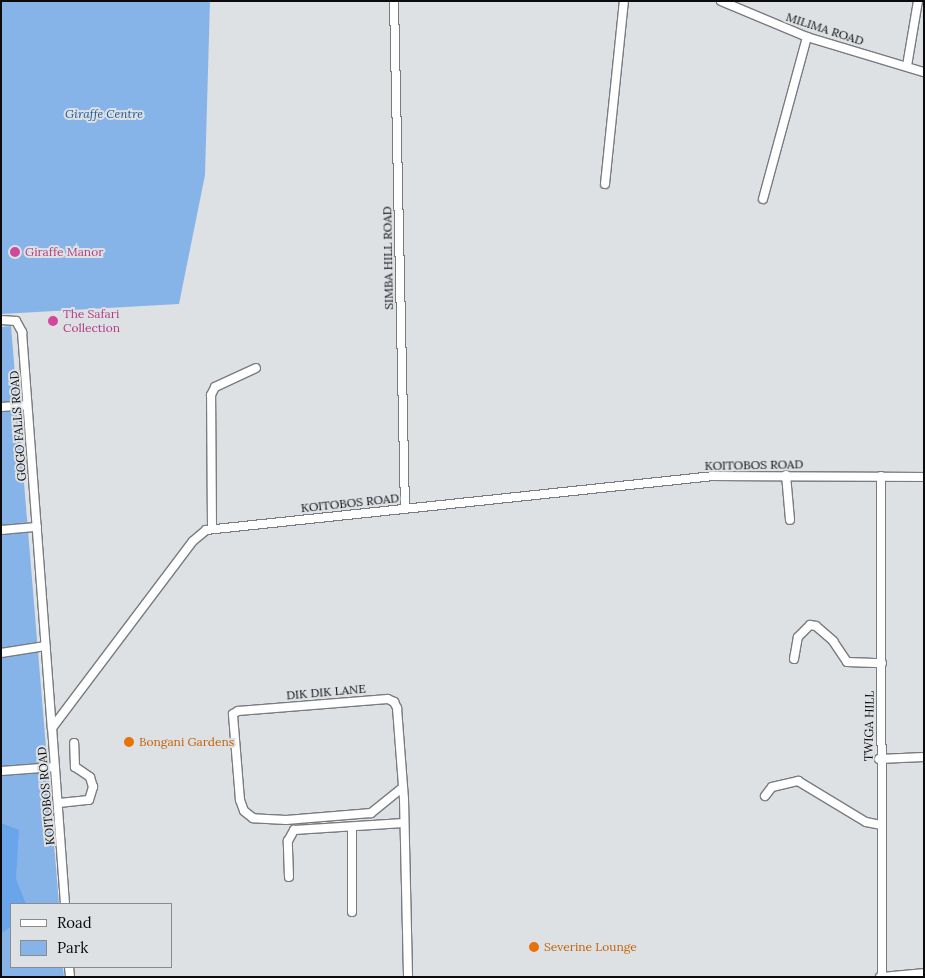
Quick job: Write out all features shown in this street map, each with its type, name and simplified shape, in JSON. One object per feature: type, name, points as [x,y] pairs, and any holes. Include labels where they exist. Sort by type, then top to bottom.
[{"type":"street","points":[[605,184],[624,1]]},
{"type":"street","name":"MILIMA ROAD","points":[[721,1],[807,37],[924,72]]},
{"type":"street","points":[[907,66],[918,1]]},
{"type":"street","name":"SIMBA HILL ROAD","points":[[394,4],[406,509]]},
{"type":"street","points":[[763,199],[807,37]]},
{"type":"street","name":"GOGO FALLS ROAD","points":[[1,320],[11,319],[19,324],[52,728]]},
{"type":"street","points":[[52,728],[193,541],[212,528],[211,395],[215,387],[256,368]]},
{"type":"street","points":[[1,407],[27,405]]},
{"type":"street","points":[[786,475],[790,520]]},
{"type":"street","name":"KOITOBOS ROAD","points":[[212,528],[714,476],[924,477]]},
{"type":"street","name":"TWIGA HILL","points":[[881,476],[882,663],[880,759],[882,977]]},
{"type":"street","points":[[1,530],[37,527]]},
{"type":"street","points":[[794,659],[798,636],[810,625],[816,626],[833,640],[847,662],[882,663]]},
{"type":"street","points":[[1,653],[45,646]]},
{"type":"street","name":"DIK DIK LANE","points":[[402,788],[370,813],[286,820],[253,818],[244,811],[240,800],[234,714],[238,711],[388,699],[397,708],[402,788],[404,823],[408,977]]},
{"type":"street","name":"KOITOBOS ROAD","points":[[52,728],[59,802],[65,903]]},
{"type":"street","points":[[59,802],[89,800],[93,787],[90,777],[75,767],[74,743]]},
{"type":"street","points":[[880,759],[924,757]]},
{"type":"street","points":[[1,771],[55,767]]},
{"type":"street","points":[[765,796],[772,787],[798,781],[866,822],[882,825]]},
{"type":"street","points":[[289,877],[288,841],[294,830],[404,823]]},
{"type":"street","points":[[352,827],[352,912]]},
{"type":"street","points":[[882,977],[924,973]]},
{"type":"green space","name":"Giraffe Centre","points":[[1,1],[210,1],[205,175],[179,304],[1,314]]},
{"type":"green space","points":[[11,326],[59,903],[10,903],[10,968],[63,968],[64,977],[1,977],[1,327]]},
{"type":"shaded area","points":[[1,823],[19,830],[16,879],[26,903],[10,903],[10,928],[1,933]]},
{"type":"place","name":"Giraffe Manor","points":[[15,252]]},
{"type":"place","name":"The Safari Collection","points":[[53,321]]},
{"type":"place","name":"Bongani Gardens","points":[[129,742]]},
{"type":"place","name":"Severine Lounge","points":[[534,947]]}]
